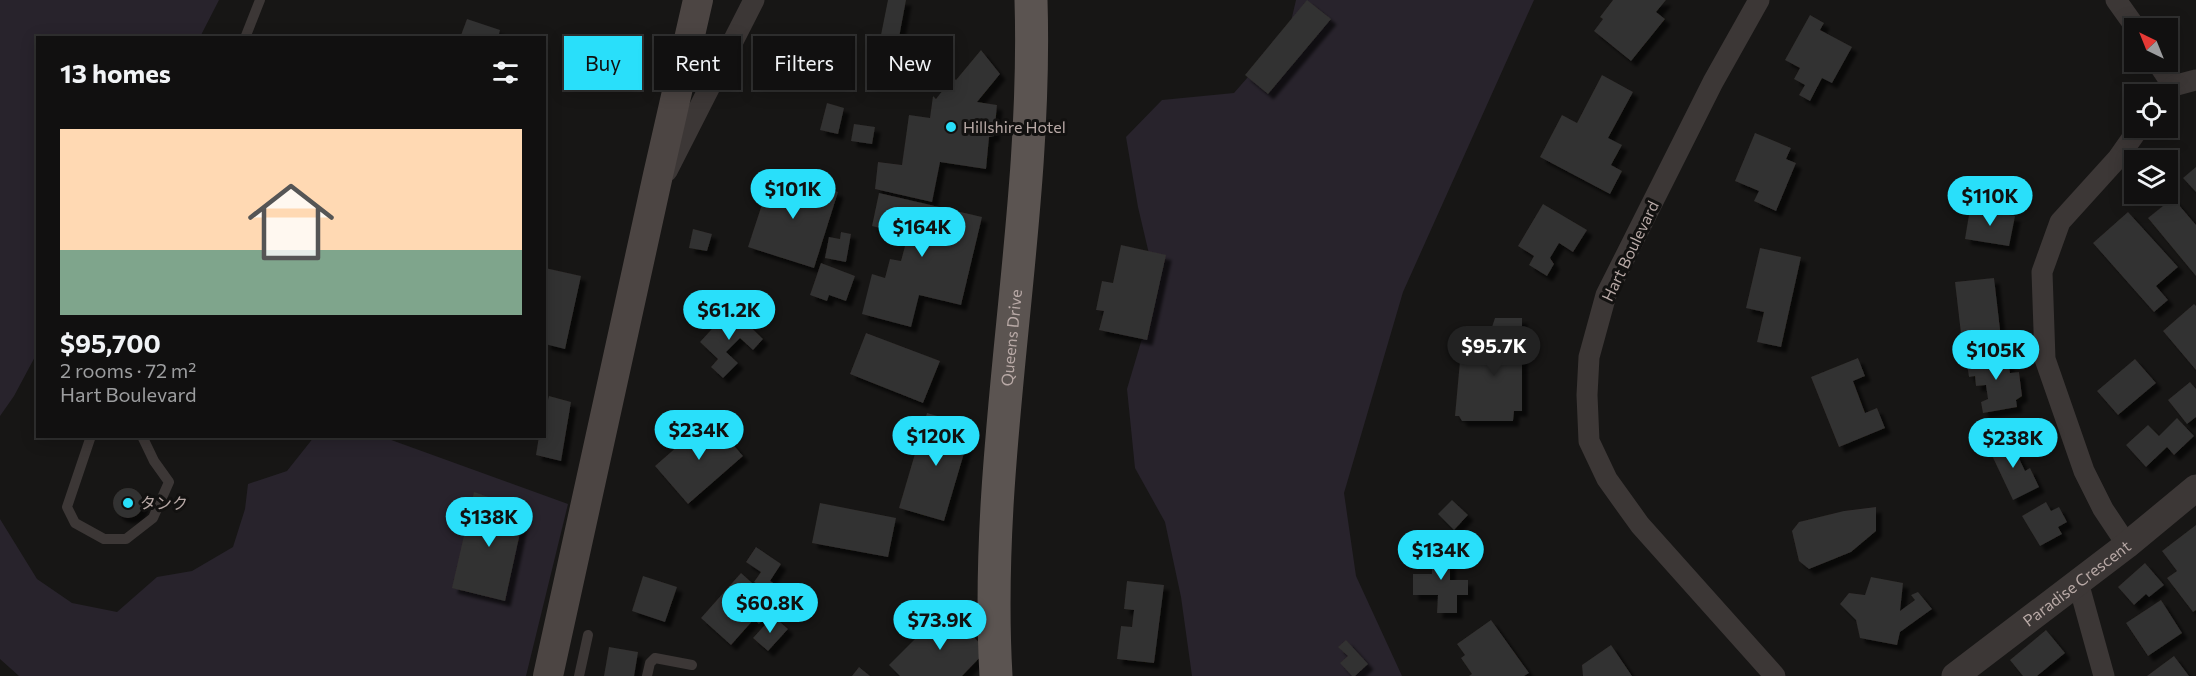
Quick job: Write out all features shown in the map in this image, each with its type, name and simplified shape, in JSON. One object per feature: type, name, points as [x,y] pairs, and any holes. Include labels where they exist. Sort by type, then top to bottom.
[{"type":"main road","points":[[548,676],[698,0]]},
{"type":"main road","name":"Queens Drive","points":[[996,676],[993,625],[995,539],[1004,415],[1018,289],[1030,125],[1034,3]]},
{"type":"street","points":[[653,198],[754,0]]},
{"type":"street","name":"Hart Boulevard","points":[[1759,0],[1713,82],[1606,295],[1589,357],[1588,441],[1607,479],[1640,525],[1775,676]]},
{"type":"street","points":[[2116,0],[2129,18]]},
{"type":"street","points":[[2178,87],[2196,80]]},
{"type":"street","points":[[2127,545],[2103,509],[2084,471],[2045,359],[2042,272],[2060,222],[2118,158],[2132,138]]},
{"type":"street","name":"Paradise Crescent","points":[[1956,676],[2127,545],[2196,488]]},
{"type":"street","points":[[2078,582],[2104,676]]},
{"type":"lane","points":[[246,36],[260,0]]},
{"type":"lane","points":[[91,438],[67,507],[75,523],[104,539],[126,538],[153,518],[170,482],[154,461],[143,438]]},
{"type":"lane","points":[[579,676],[588,635]]},
{"type":"lane","points":[[646,676],[650,663],[655,658],[692,665]]},
{"type":"shaded area","points":[[0,0],[219,0],[201,36],[36,36],[36,355],[14,396],[0,416]]},
{"type":"shaded area","points":[[1296,0],[1534,0],[1403,292],[1344,493],[1356,576],[1402,676],[1192,676],[1181,597],[1165,522],[1135,468],[1127,389],[1157,288],[1138,207],[1126,137],[1162,100],[1234,93],[1289,30]]},
{"type":"shaded area","points":[[313,438],[386,438],[568,504],[526,676],[19,676],[0,659],[0,519],[37,579],[72,603],[117,612],[157,577],[192,571],[233,547],[245,509],[248,484],[287,471]]},
{"type":"building","points":[[888,0],[906,0],[899,36],[881,36]]},
{"type":"building","points":[[1307,0],[1331,19],[1268,94],[1245,75]]},
{"type":"building","points":[[1613,0],[1666,0],[1656,12],[1665,19],[1631,61],[1594,31],[1603,19],[1600,17]]},
{"type":"building","points":[[1810,15],[1824,23],[1820,30],[1852,47],[1832,83],[1822,78],[1810,101],[1799,95],[1805,85],[1794,79],[1800,68],[1785,60]]},
{"type":"building","points":[[467,19],[500,30],[498,36],[461,36]]},
{"type":"building","name":"Hillshire Hotel","points":[[981,50],[1000,74],[977,102],[997,105],[994,136],[989,137],[986,169],[940,162],[932,202],[875,189],[878,162],[902,165],[909,115],[930,118],[933,96],[936,99],[943,90],[953,90],[953,77],[956,80]]},
{"type":"building","points":[[1602,75],[1633,92],[1608,138],[1622,145],[1611,165],[1622,171],[1610,194],[1540,157],[1562,115],[1577,123]]},
{"type":"building","points":[[827,103],[844,108],[838,134],[820,130]]},
{"type":"building","points":[[854,124],[875,127],[872,144],[851,141]]},
{"type":"building","points":[[1755,133],[1791,148],[1786,159],[1796,163],[1776,211],[1754,201],[1759,191],[1735,181]]},
{"type":"building","points":[[2196,167],[2196,192],[2183,178]]},
{"type":"building","points":[[773,171],[838,192],[814,268],[748,247]]},
{"type":"building","points":[[879,193],[982,217],[961,305],[919,295],[911,327],[862,314],[872,274],[885,278],[890,259],[901,261],[908,235],[872,226]]},
{"type":"building","points":[[1543,204],[1587,230],[1573,252],[1559,243],[1550,258],[1554,264],[1547,276],[1529,265],[1534,256],[1518,246]]},
{"type":"building","points":[[2166,204],[2178,204],[2196,225],[2196,276],[2148,218]]},
{"type":"building","points":[[1970,209],[2015,216],[2009,246],[1965,239]]},
{"type":"building","points":[[2128,212],[2178,267],[2156,286],[2168,300],[2154,312],[2093,243]]},
{"type":"building","points":[[693,229],[712,234],[707,251],[689,248]]},
{"type":"building","points":[[841,232],[851,234],[846,262],[825,258],[829,237],[840,239]]},
{"type":"building","points":[[1121,245],[1166,255],[1147,340],[1099,330],[1104,311],[1096,310],[1102,281],[1113,283]]},
{"type":"building","points":[[1760,248],[1801,257],[1781,347],[1757,342],[1764,312],[1746,308]]},
{"type":"building","points":[[821,263],[855,276],[846,301],[829,295],[827,301],[810,295]]},
{"type":"building","points":[[546,268],[581,276],[565,349],[546,344]]},
{"type":"building","points":[[1994,278],[2001,338],[1962,342],[1955,282]]},
{"type":"building","points":[[2194,304],[2196,306],[2196,370],[2163,331]]},
{"type":"building","points":[[731,308],[763,339],[753,350],[740,338],[726,352],[738,363],[723,378],[711,367],[718,359],[700,342]]},
{"type":"building","points":[[1495,318],[1522,318],[1522,411],[1514,411],[1513,421],[1462,421],[1459,416],[1455,416],[1460,361],[1480,363]]},
{"type":"building","points":[[866,333],[940,361],[923,403],[850,374]]},
{"type":"building","points":[[2007,352],[2010,373],[2019,372],[2022,396],[2016,400],[2017,407],[1983,413],[1981,402],[1988,399],[1986,385],[1976,386],[1975,376],[1969,377],[1966,357]]},
{"type":"building","points":[[1858,358],[1865,376],[1853,381],[1865,413],[1877,408],[1885,428],[1839,447],[1811,377]]},
{"type":"building","points":[[2135,359],[2156,383],[2118,415],[2097,391]]},
{"type":"building","points":[[2190,382],[2196,389],[2196,417],[2187,424],[2168,400]]},
{"type":"building","points":[[549,396],[571,402],[561,461],[536,455],[539,438],[546,438]]},
{"type":"building","points":[[927,413],[972,426],[944,521],[899,508]]},
{"type":"building","points":[[710,418],[743,456],[688,504],[655,466]]},
{"type":"building","points":[[2177,418],[2194,436],[2174,455],[2167,447],[2146,467],[2126,445],[2148,425],[2159,436]]},
{"type":"building","points":[[2009,437],[2025,471],[2030,468],[2039,487],[2013,500],[1988,447]]},
{"type":"building","name":"タンク","points":[[128,488],[139,492],[143,503],[139,514],[128,518],[117,514],[113,503],[117,492]]},
{"type":"building","points":[[474,492],[525,510],[505,601],[452,588]]},
{"type":"building","points":[[1452,500],[1468,515],[1454,530],[1438,514]]},
{"type":"building","points":[[2046,502],[2051,511],[2059,507],[2067,522],[2058,527],[2062,534],[2040,546],[2022,516]]},
{"type":"building","points":[[820,503],[896,518],[888,557],[812,543]]},
{"type":"building","points":[[1876,507],[1876,531],[1851,552],[1809,569],[1799,561],[1792,531],[1799,522],[1844,511]]},
{"type":"building","points":[[2196,525],[2196,610],[2193,612],[2167,578],[2177,571],[2162,551]]},
{"type":"building","points":[[1432,544],[1450,544],[1450,580],[1468,580],[1468,595],[1457,595],[1457,613],[1437,613],[1438,595],[1413,595],[1413,574],[1432,574]]},
{"type":"building","points":[[756,547],[781,564],[770,581],[775,584],[773,588],[777,591],[775,595],[754,582],[761,572],[746,562]]},
{"type":"building","points":[[2145,563],[2164,585],[2149,597],[2146,594],[2134,605],[2118,587]]},
{"type":"building","points":[[741,573],[771,600],[765,607],[770,611],[759,624],[754,619],[731,645],[701,618]]},
{"type":"building","points":[[643,576],[677,587],[665,622],[632,611]]},
{"type":"building","points":[[1871,577],[1903,583],[1900,611],[1915,600],[1911,595],[1918,592],[1932,609],[1900,632],[1897,645],[1860,638],[1856,620],[1840,604],[1849,593],[1865,595]]},
{"type":"building","points":[[1127,581],[1164,585],[1154,663],[1117,659],[1121,626],[1132,627],[1134,610],[1124,609]]},
{"type":"building","points":[[2161,600],[2182,633],[2148,656],[2126,623]]},
{"type":"building","points":[[945,609],[987,650],[962,676],[900,676],[889,665]]},
{"type":"building","points":[[773,616],[788,629],[768,651],[753,638]]},
{"type":"building","points":[[1491,620],[1529,673],[1524,676],[1469,676],[1472,674],[1461,658],[1465,655],[1457,644]]},
{"type":"building","points":[[2046,630],[2065,653],[2037,676],[2023,676],[2010,660]]},
{"type":"building","points":[[1346,640],[1368,664],[1355,676],[1352,676],[1340,663],[1348,656],[1338,647]]},
{"type":"building","points":[[1611,645],[1632,676],[1583,676],[1582,665]]},
{"type":"building","points":[[609,647],[638,652],[634,676],[604,676]]},
{"type":"building","points":[[2174,656],[2189,676],[2147,676]]},
{"type":"building","points":[[859,667],[870,676],[852,676]]},
{"type":"place","name":"Hillshire Hotel","points":[[951,127]]},
{"type":"place","name":"タンク","points":[[128,503]]}]
